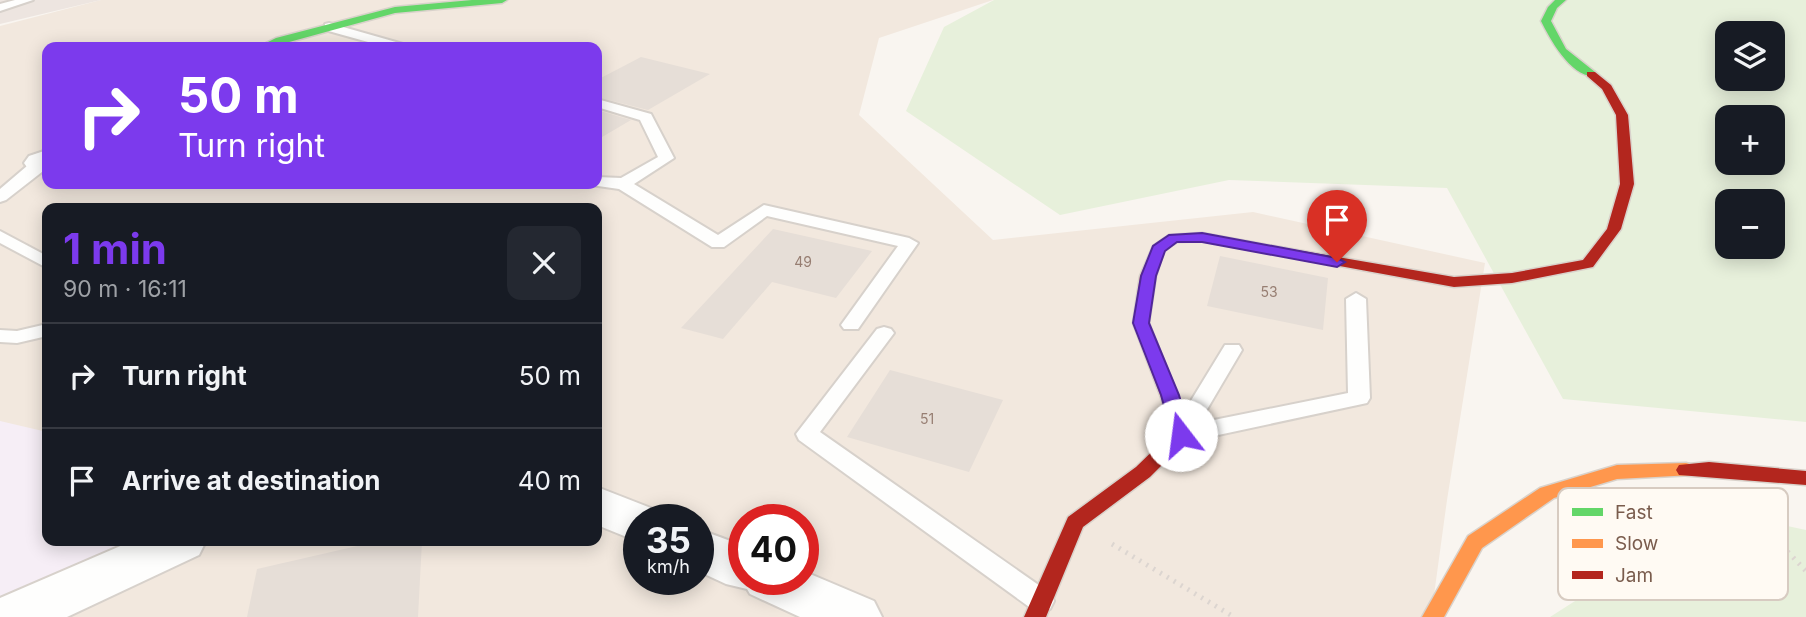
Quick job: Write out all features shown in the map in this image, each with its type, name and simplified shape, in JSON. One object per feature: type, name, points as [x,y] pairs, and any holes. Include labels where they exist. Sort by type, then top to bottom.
[{"type":"street","points":[[275,42],[402,5],[502,0]]},
{"type":"street","points":[[1038,609],[1075,522],[1143,472],[1181,435],[1170,395],[1141,323],[1148,276],[1158,249],[1174,238],[1202,237],[1454,282],[1512,278],[1588,264],[1614,229],[1628,184],[1622,115],[1607,87],[1562,51],[1554,38],[1546,21],[1553,7],[1561,0]]},
{"type":"street","points":[[1564,488],[1617,472],[1709,469],[1806,478]]},
{"type":"street","points":[[1433,617],[1475,542],[1547,493],[1558,490]]},
{"type":"street","points":[[602,507],[623,516]]},
{"type":"street","points":[[13,617],[170,546]]},
{"type":"street","points":[[805,595],[855,617]]},
{"type":"lane","points":[[0,8],[27,0]]},
{"type":"lane","points":[[329,27],[382,42]]},
{"type":"lane","points":[[602,104],[646,117],[666,158],[623,184],[602,182]]},
{"type":"lane","points":[[0,197],[42,164]]},
{"type":"lane","points":[[602,178],[623,184],[718,243],[764,210],[909,243],[851,325]]},
{"type":"lane","points":[[0,236],[42,260]]},
{"type":"lane","points":[[1181,435],[1359,398],[1356,299]]},
{"type":"lane","points":[[0,336],[17,337],[42,331]]},
{"type":"lane","points":[[884,332],[807,434],[1038,609]]},
{"type":"lane","points":[[1181,435],[1232,350]]},
{"type":"path","points":[[1709,469],[1727,488]]},
{"type":"path","points":[[1075,522],[1234,617]]},
{"type":"path","points":[[1788,552],[1806,571]]},
{"type":"shaded area","points":[[0,0],[101,0],[0,24]]},
{"type":"shaded area","points":[[101,0],[993,0],[879,38],[859,115],[993,240],[1253,212],[1485,263],[1431,617],[0,617],[0,26]]},
{"type":"shaded area","points":[[0,421],[42,431],[42,546],[134,546],[106,566],[0,605]]},
{"type":"green space","points":[[994,0],[1806,0],[1806,422],[1563,399],[1447,188],[1229,180],[1060,215],[906,111],[944,27]]},
{"type":"green space","points":[[1788,526],[1806,530],[1806,617],[1550,617],[1577,600],[1788,600]]},
{"type":"building","points":[[641,57],[710,74],[648,110],[602,98],[602,77]]},
{"type":"building","points":[[602,111],[631,120],[602,137]]},
{"type":"building","points":[[773,229],[872,251],[836,298],[772,282],[723,339],[681,328]]},
{"type":"building","points":[[1220,256],[1328,278],[1323,330],[1207,306]]},
{"type":"building","points":[[890,370],[1003,400],[969,472],[847,437]]},
{"type":"building","points":[[357,546],[422,546],[418,617],[247,617],[257,569]]},
{"type":"traffic: fast","points":[[275,42],[395,10],[502,0]]},
{"type":"traffic: fast","points":[[1561,0],[1553,7],[1546,21],[1562,51],[1591,74]]},
{"type":"traffic: slow","points":[[1172,403],[1141,323],[1148,276],[1158,249],[1174,238],[1202,237],[1285,252]]},
{"type":"traffic: slow","points":[[1564,488],[1617,472],[1686,470]]},
{"type":"traffic: slow","points":[[1433,617],[1475,542],[1547,493],[1558,490]]},
{"type":"traffic: jam","points":[[1285,252],[1454,282],[1512,278],[1588,264],[1614,229],[1627,184],[1622,115],[1607,87],[1591,74]]},
{"type":"traffic: jam","points":[[1035,617],[1075,522],[1143,472],[1181,435],[1172,403]]},
{"type":"traffic: jam","points":[[1686,470],[1709,469],[1806,478]]},
{"type":"route","points":[[1181,435],[1170,395],[1141,323],[1148,276],[1158,249],[1174,238],[1202,237],[1337,262]]}]
